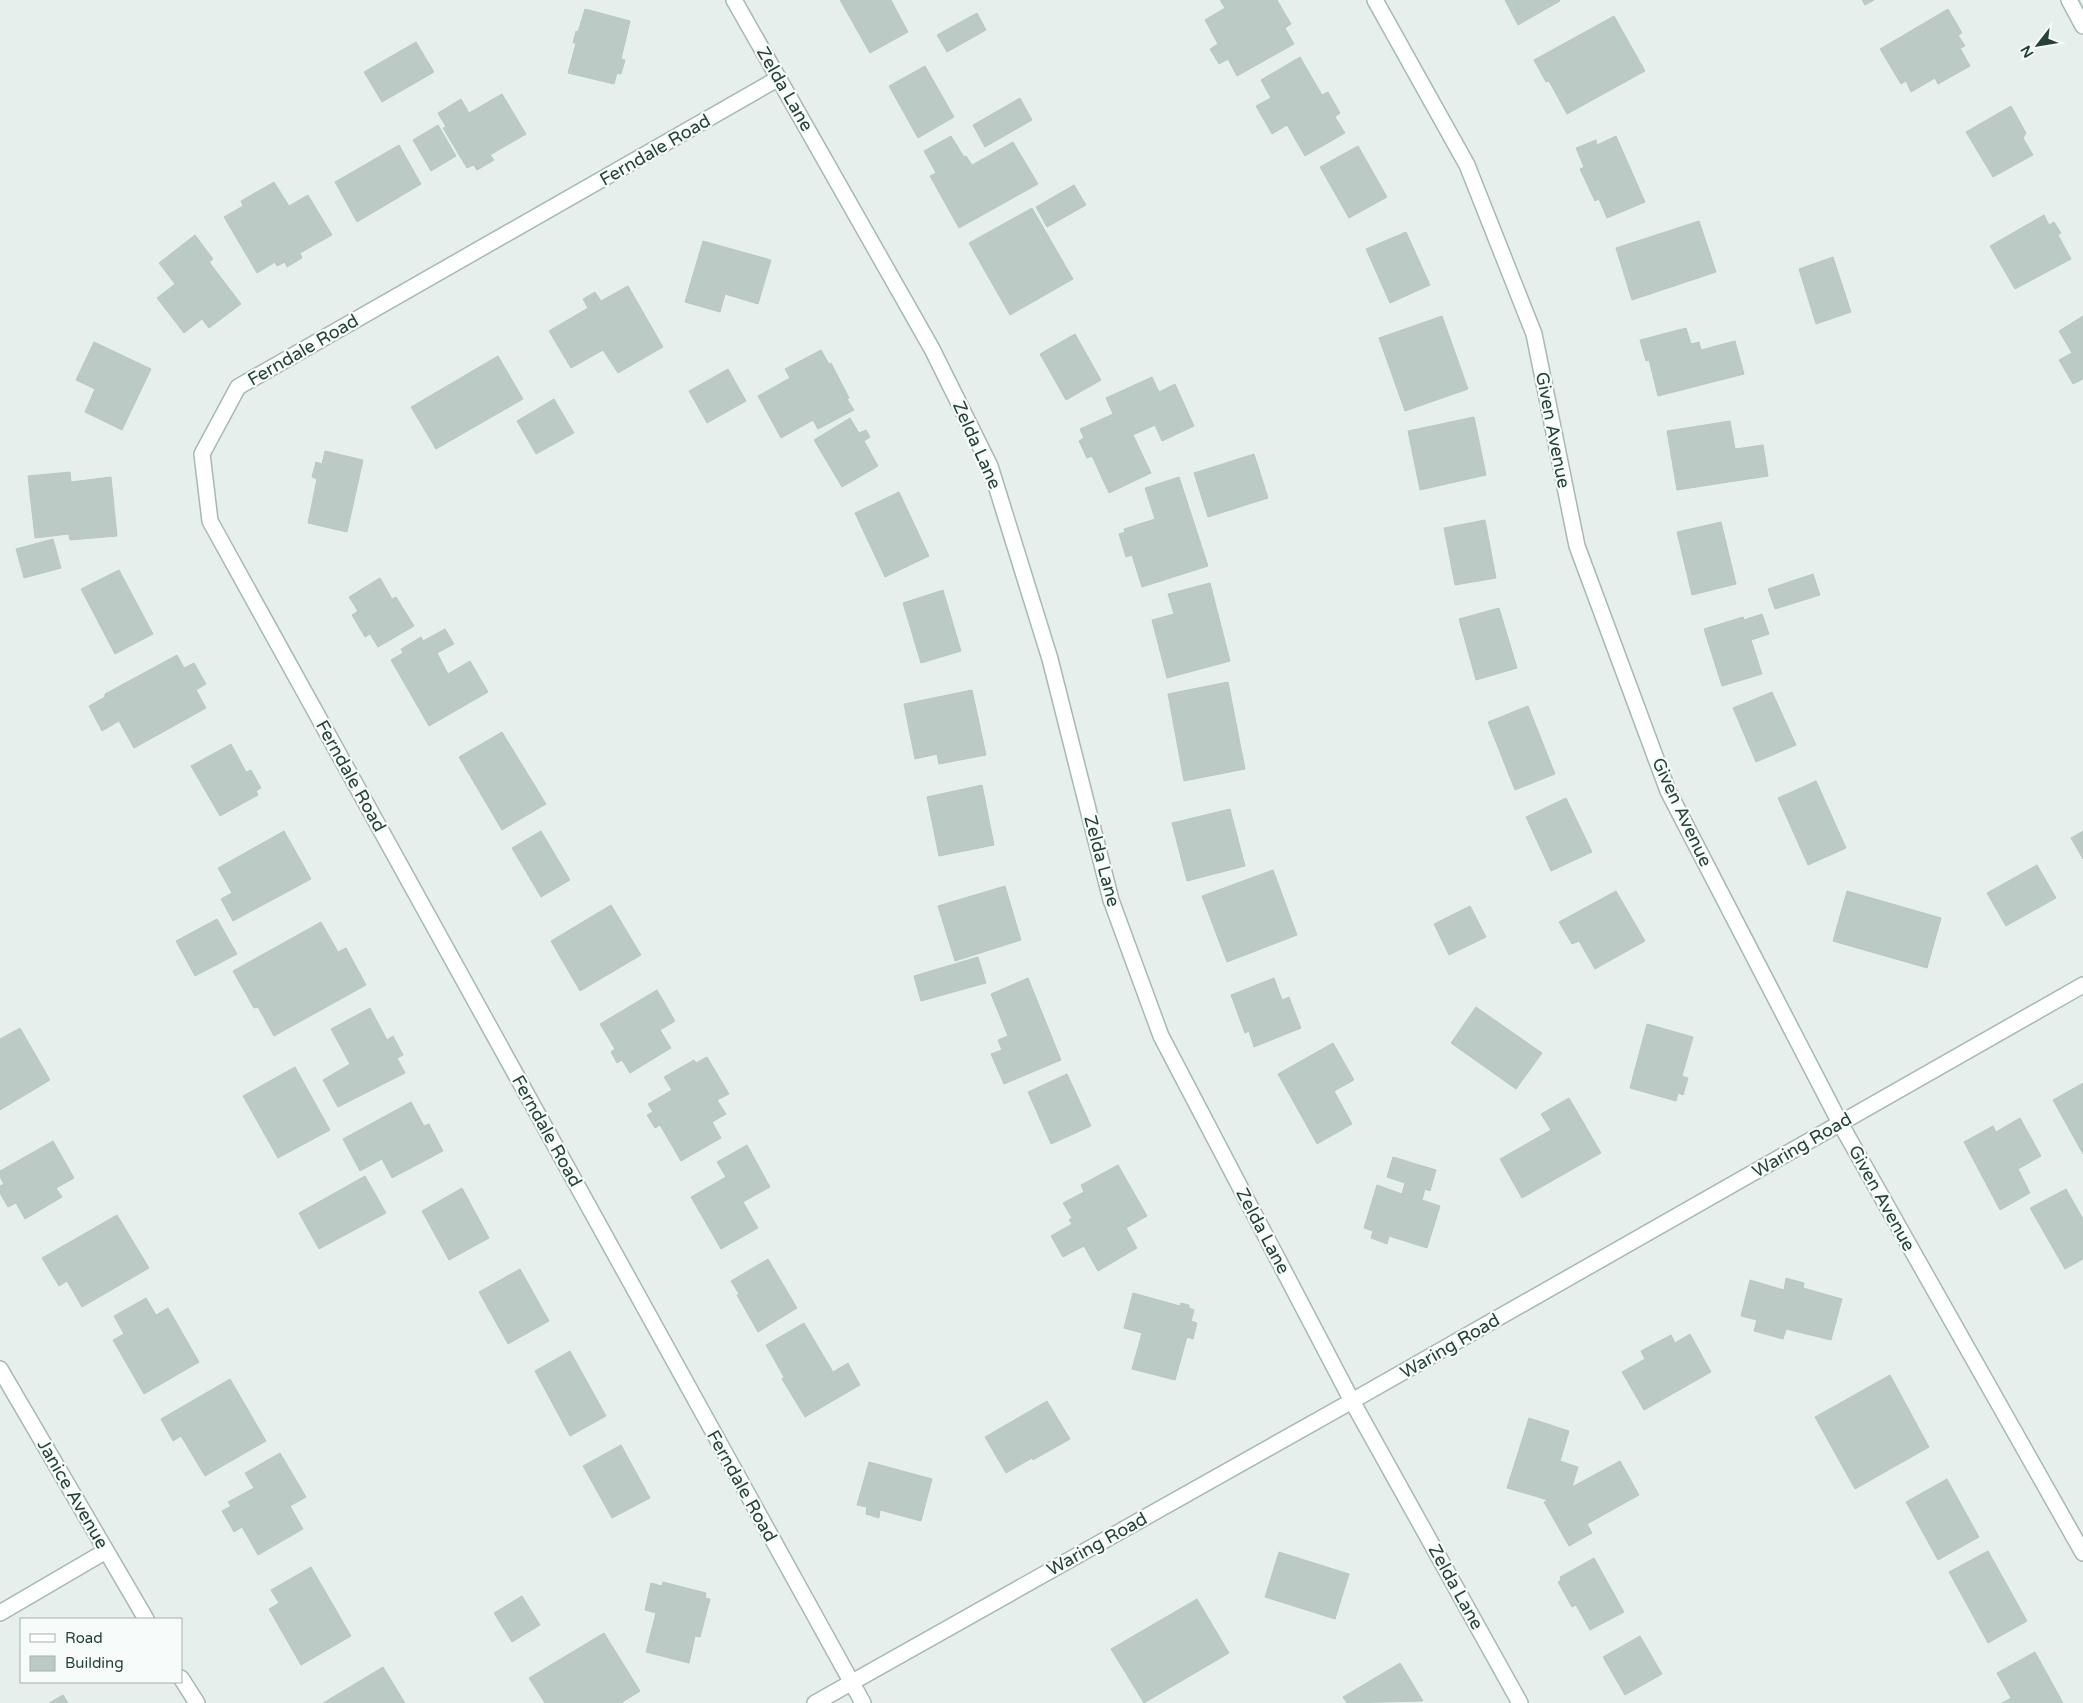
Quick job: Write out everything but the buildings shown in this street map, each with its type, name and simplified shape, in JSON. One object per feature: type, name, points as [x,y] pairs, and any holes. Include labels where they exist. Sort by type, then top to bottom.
[{"type":"street","name":"Zelda Lane","points":[[734,0],[932,349],[990,466],[1050,659],[1111,900],[1161,1036],[1352,1401],[1520,1703]]},
{"type":"street","name":"Given Avenue","points":[[1375,0],[1467,165],[1534,334],[1577,546],[1668,791],[1840,1123],[2083,1554]]},
{"type":"street","points":[[2069,0],[2083,26]]},
{"type":"street","name":"Ferndale Road","points":[[779,78],[238,387],[202,454],[210,521],[863,1703]]},
{"type":"street","name":"Waring Road","points":[[815,1703],[1352,1401],[2083,985]]},
{"type":"street","name":"Janice Avenue","points":[[0,1369],[145,1618]]},
{"type":"street","points":[[0,1613],[106,1551]]},
{"type":"street","points":[[182,1680],[197,1703]]}]
